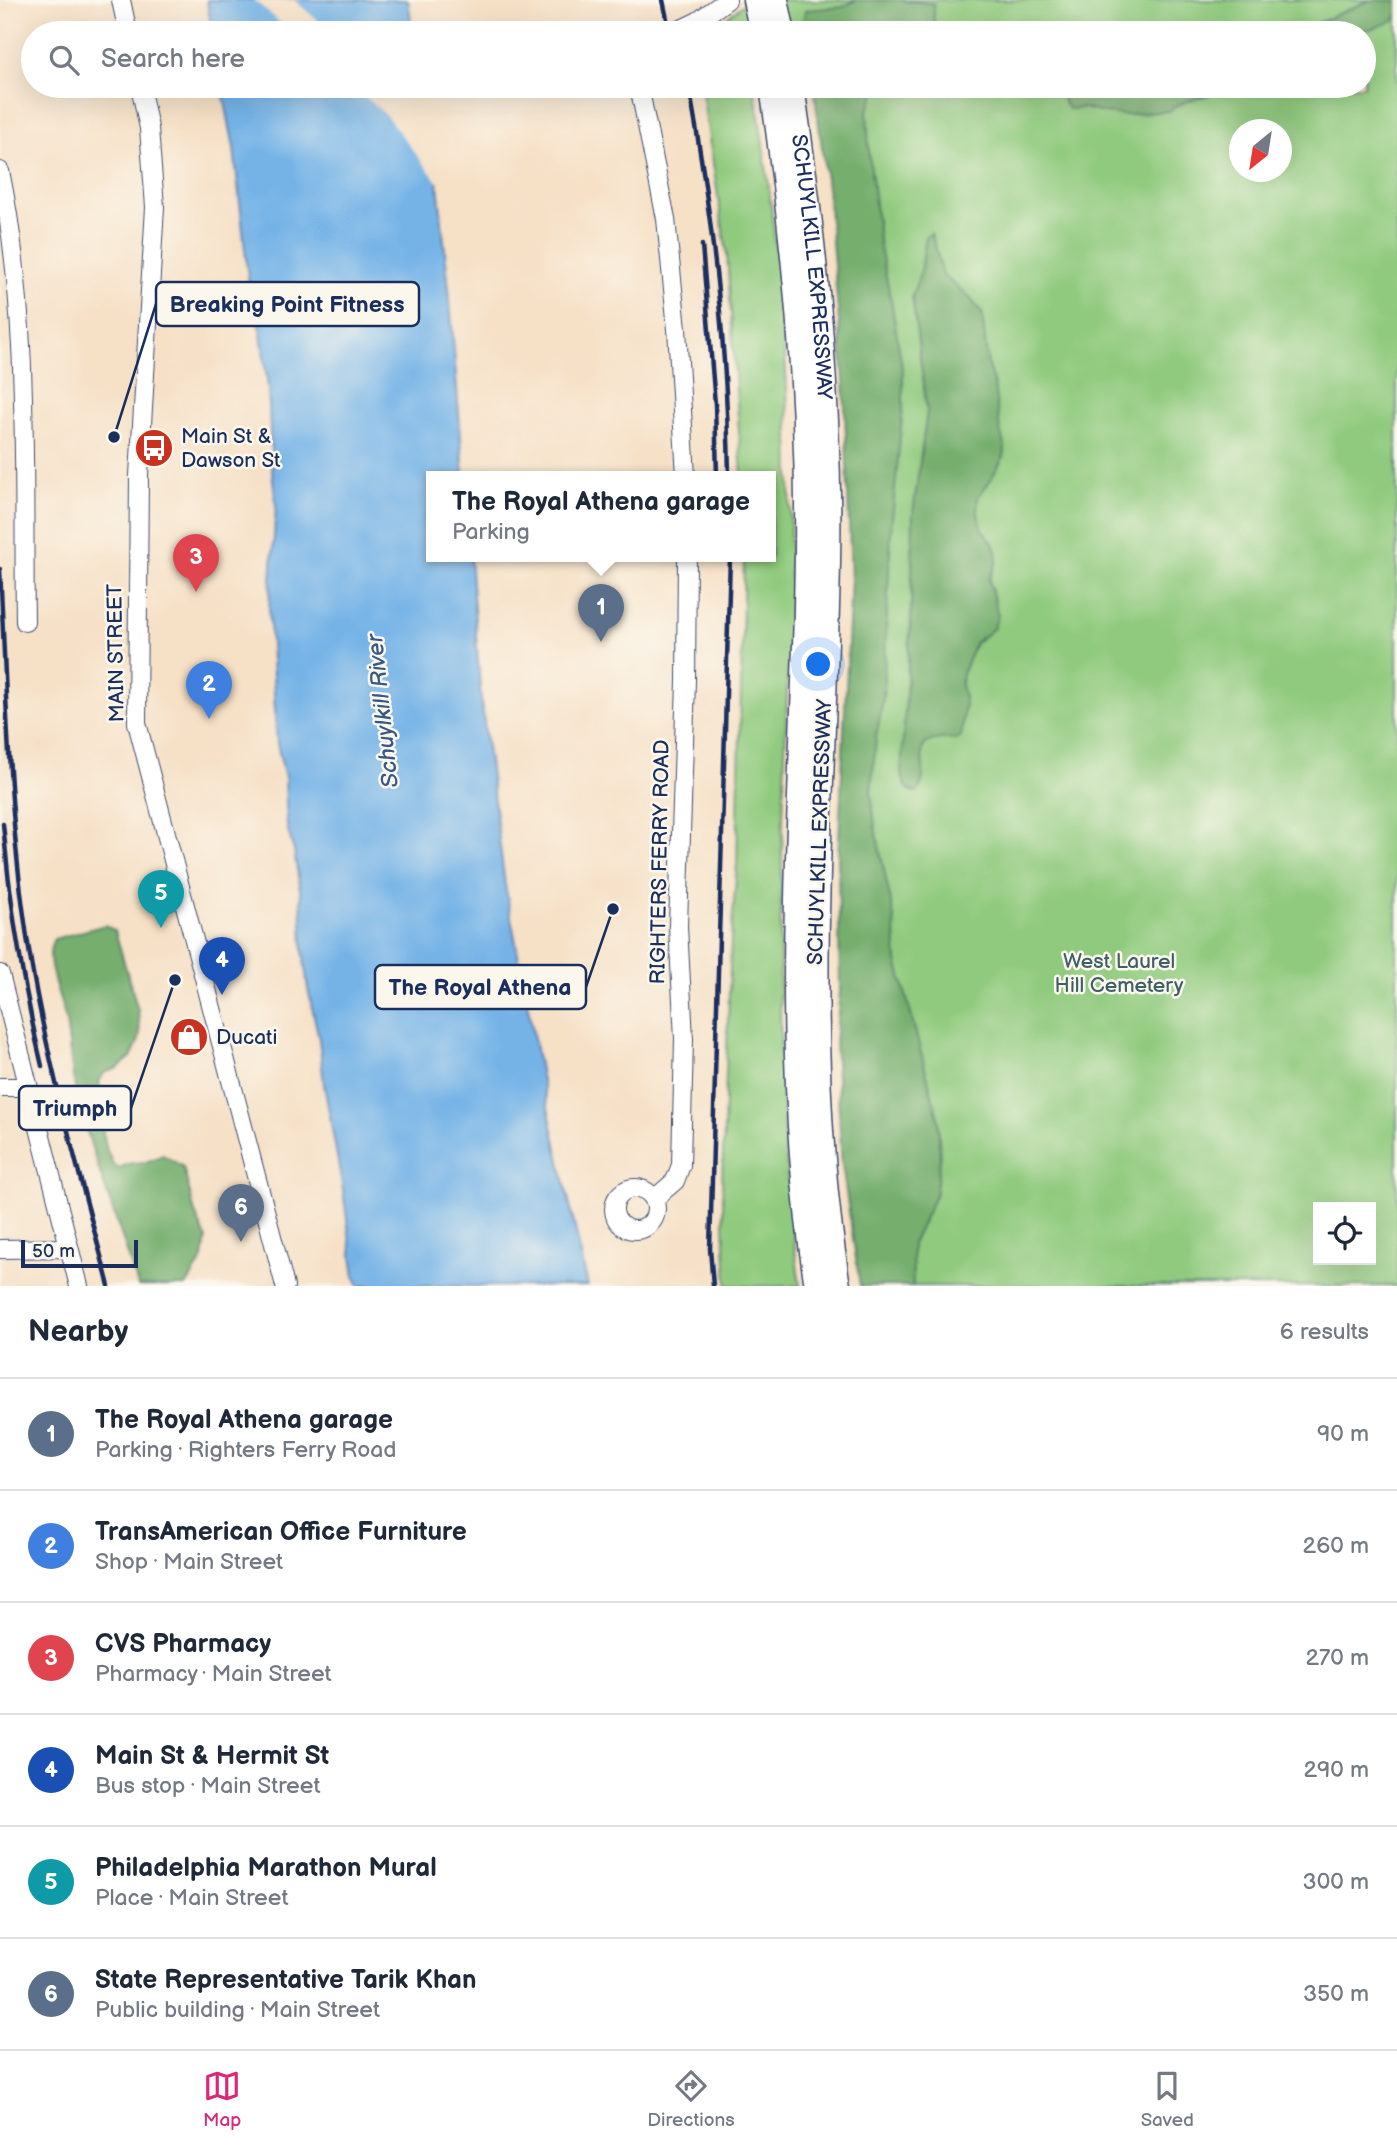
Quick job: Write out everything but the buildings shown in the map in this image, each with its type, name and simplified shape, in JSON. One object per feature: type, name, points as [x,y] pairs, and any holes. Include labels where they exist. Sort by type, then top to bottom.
[{"type":"highway","points":[[755,0],[759,21]]},
{"type":"highway","points":[[776,0],[780,21]]},
{"type":"highway","name":"SCHUYLKILL EXPRESSWAY","points":[[774,98],[788,195],[804,381],[807,560],[795,1009],[804,1172],[817,1286]]},
{"type":"highway","name":"SCHUYLKILL EXPRESSWAY","points":[[794,98],[818,288],[825,402],[828,560],[816,994],[824,1167],[838,1286]]},
{"type":"street","points":[[121,0],[125,21]]},
{"type":"street","points":[[698,21],[727,0]]},
{"type":"street","name":"MAIN STREET","points":[[143,98],[149,128],[155,208],[139,475],[137,723],[285,1286]]},
{"type":"street","points":[[641,98],[666,219],[680,368],[686,471]]},
{"type":"street","points":[[0,171],[11,234],[22,387],[24,622]]},
{"type":"street","name":"RIGHTERS FERRY ROAD","points":[[654,1199],[675,1181],[681,1165],[684,1039],[678,915],[687,562]]},
{"type":"street","points":[[0,974],[79,1286]]},
{"type":"street","points":[[0,1087],[28,1087]]},
{"type":"street","points":[[0,1248],[69,1248]]},
{"type":"green space","name":"West Laurel Hill Cemetery","points":[[752,0],[1397,0],[1397,1286],[874,1286],[850,691],[852,429],[819,98],[1376,98],[1376,21],[723,21]]},
{"type":"green space","points":[[856,0],[898,0],[934,4],[934,21],[803,21],[806,10],[843,7]]},
{"type":"green space","points":[[1370,0],[1397,0],[1397,18],[1376,27],[1376,21],[1322,21]]},
{"type":"green space","points":[[703,98],[756,98],[778,266],[787,386],[790,568],[780,1017],[789,1196],[800,1286],[727,1286],[722,1181],[731,940],[737,864],[744,562],[776,562],[776,471],[742,471],[727,254]]},
{"type":"green space","points":[[816,98],[873,98],[867,112],[869,152],[880,248],[903,373],[903,407],[891,530],[883,699],[871,792],[875,827],[894,917],[897,961],[938,1118],[940,1160],[935,1196],[912,1244],[913,1286],[860,1286],[842,1165],[835,1043],[840,991],[838,859],[851,580],[844,380],[828,196]]},
{"type":"green space","points":[[1062,98],[1198,98],[1168,111],[1125,115],[1083,108],[1068,109]]},
{"type":"green space","points":[[931,233],[943,275],[969,297],[982,313],[988,366],[1005,449],[990,481],[978,497],[977,511],[982,529],[993,543],[996,552],[997,561],[989,580],[998,616],[993,629],[975,643],[962,674],[965,704],[961,736],[958,739],[929,742],[923,747],[922,782],[917,792],[913,792],[904,783],[901,773],[911,618],[913,513],[927,411],[912,296],[921,271],[926,237]]},
{"type":"green space","points":[[105,925],[115,931],[138,1010],[140,1034],[131,1057],[118,1068],[104,1073],[99,1082],[102,1100],[98,1108],[107,1151],[113,1164],[119,1168],[163,1155],[183,1167],[195,1213],[206,1238],[203,1259],[186,1286],[138,1286],[76,1092],[65,1017],[51,967],[51,947],[54,939]]},
{"type":"water","points":[[207,0],[408,0],[411,21],[210,21]]},
{"type":"water","name":"Schuylkill River","points":[[224,98],[429,98],[449,289],[464,471],[426,471],[426,562],[470,562],[481,700],[505,885],[542,1081],[588,1286],[359,1286],[355,1277],[319,1039],[308,989],[301,896],[287,827],[285,777],[277,744],[269,609],[276,506],[268,387],[261,334],[248,277],[234,148]]},
{"type":"pier","points":[[254,0],[294,0],[318,21],[278,21]]},
{"type":"pier","points":[[367,98],[433,98],[440,185],[385,114]]},
{"type":"waterway","points":[[1087,2],[1101,0]]},
{"type":"railway","points":[[663,0],[667,21]]},
{"type":"railway","points":[[691,98],[717,280],[729,471]]},
{"type":"railway","points":[[702,245],[715,404],[717,471]]},
{"type":"railway","points":[[713,1286],[710,1249],[730,562]]},
{"type":"railway","points":[[0,569],[14,824],[30,956],[60,1098],[109,1286]]},
{"type":"railway","points":[[3,824],[18,946],[42,1066]]},
{"type":"place","name":"Breaking Point Fitness","points":[[114,437]]},
{"type":"place","name":"Main St & Dawson St","points":[[154,448]]},
{"type":"place","name":"CVS Pharmacy","points":[[196,592]]},
{"type":"place","name":"The Royal Athena garage","points":[[601,642]]},
{"type":"place","name":"TransAmerican Office Furniture","points":[[209,719]]},
{"type":"place","name":"The Royal Athena","points":[[613,909]]},
{"type":"place","name":"Philadelphia Marathon Mural","points":[[161,928]]},
{"type":"place","name":"Triumph","points":[[175,980]]},
{"type":"place","name":"Main St & Hermit St","points":[[222,995]]},
{"type":"place","name":"Ducati","points":[[189,1037]]},
{"type":"place","name":"State Representative Tarik Khan","points":[[241,1242]]}]
